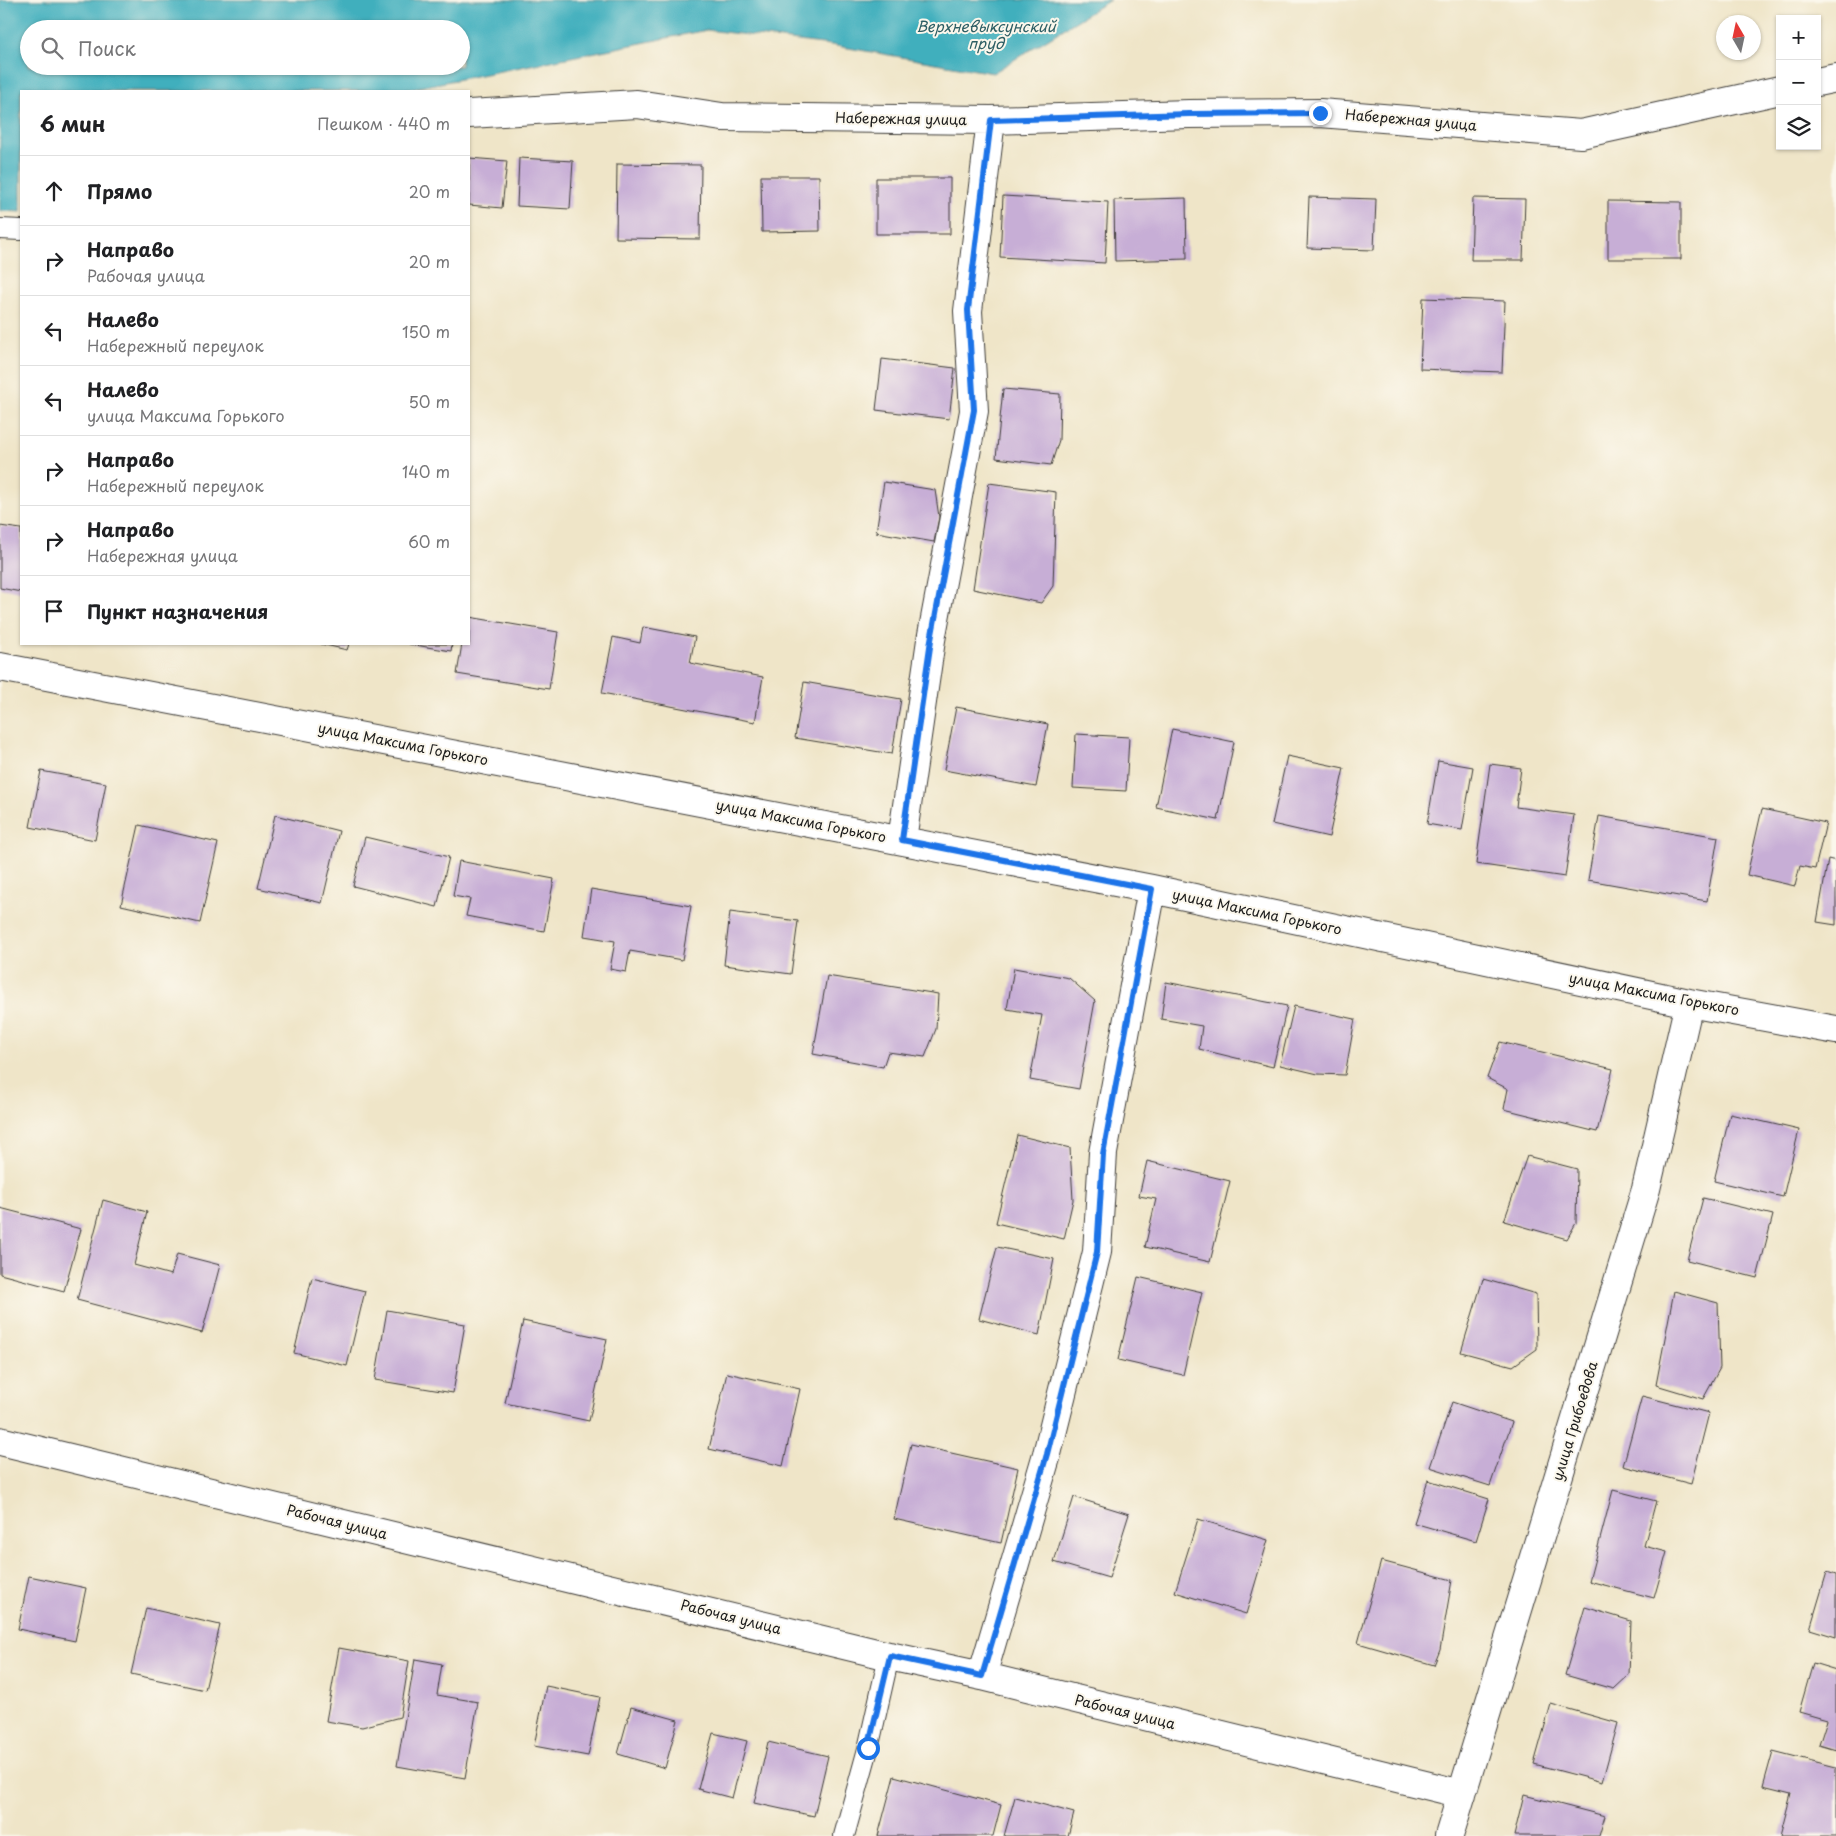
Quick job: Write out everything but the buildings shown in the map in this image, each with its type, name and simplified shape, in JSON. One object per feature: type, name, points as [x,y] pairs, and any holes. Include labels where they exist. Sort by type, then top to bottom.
[{"type":"street","points":[[1821,81],[1836,78]]},
{"type":"street","name":"Набережная улица","points":[[470,114],[636,104],[722,117],[991,120],[1189,114],[1320,113],[1581,134],[1776,91]]},
{"type":"street","points":[[902,840],[931,640],[974,410],[968,310],[991,120]]},
{"type":"street","name":"улица Максима Горького","points":[[0,666],[1152,889],[1689,1003],[1836,1030]]},
{"type":"street","points":[[982,1676],[1047,1454],[1097,1252],[1103,1154],[1152,889]]},
{"type":"street","name":"улица Грибоедова","points":[[1449,1836],[1646,1189],[1689,1003]]},
{"type":"street","name":"Рабочая улица","points":[[0,1441],[890,1656],[982,1676],[1462,1794]]},
{"type":"lane","points":[[0,229],[20,230]]},
{"type":"lane","points":[[844,1836],[890,1656]]},
{"type":"water","name":"Верхневыксунский пруд","points":[[0,0],[1110,0],[993,73],[831,45],[707,30],[405,90],[20,90],[20,212],[0,211]]},
{"type":"route","points":[[868,1748],[890,1656],[982,1676],[1047,1454],[1097,1252],[1103,1154],[1152,889],[902,840],[931,640],[974,410],[968,310],[991,120],[1189,114],[1320,113]]}]
